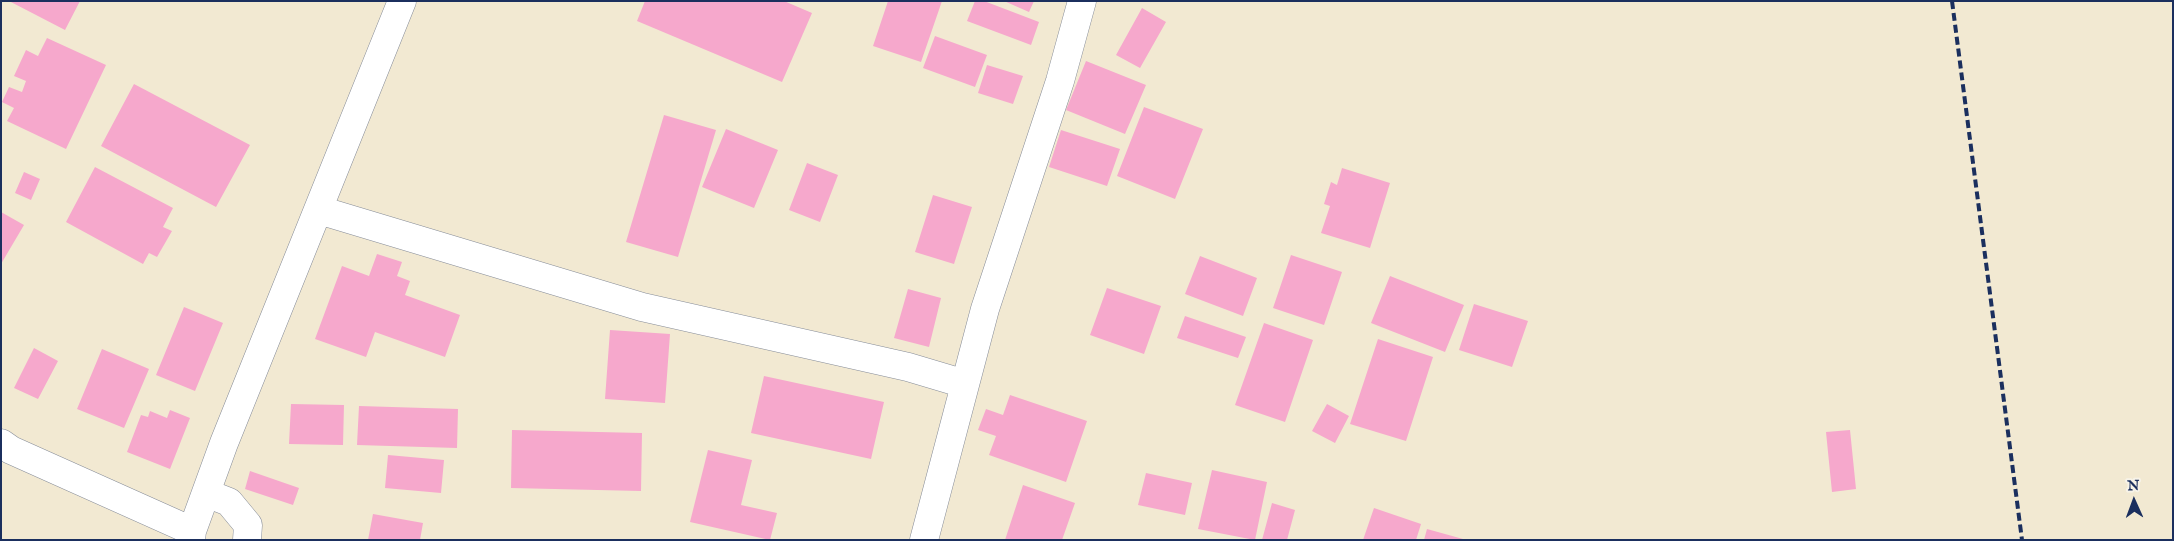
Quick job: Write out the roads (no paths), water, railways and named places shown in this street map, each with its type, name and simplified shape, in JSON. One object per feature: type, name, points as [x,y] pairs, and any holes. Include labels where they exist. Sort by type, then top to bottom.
[{"type":"street","points":[[1,443],[12,450],[192,535],[224,443],[319,210],[340,150],[402,1]]},
{"type":"street","points":[[924,540],[985,309],[1060,81],[1082,1]]},
{"type":"street","points":[[319,210],[642,307],[908,367],[965,384]]},
{"type":"street","points":[[206,493],[229,502],[248,525],[247,540]]},
{"type":"railway","points":[[1952,1],[2022,540]]}]
